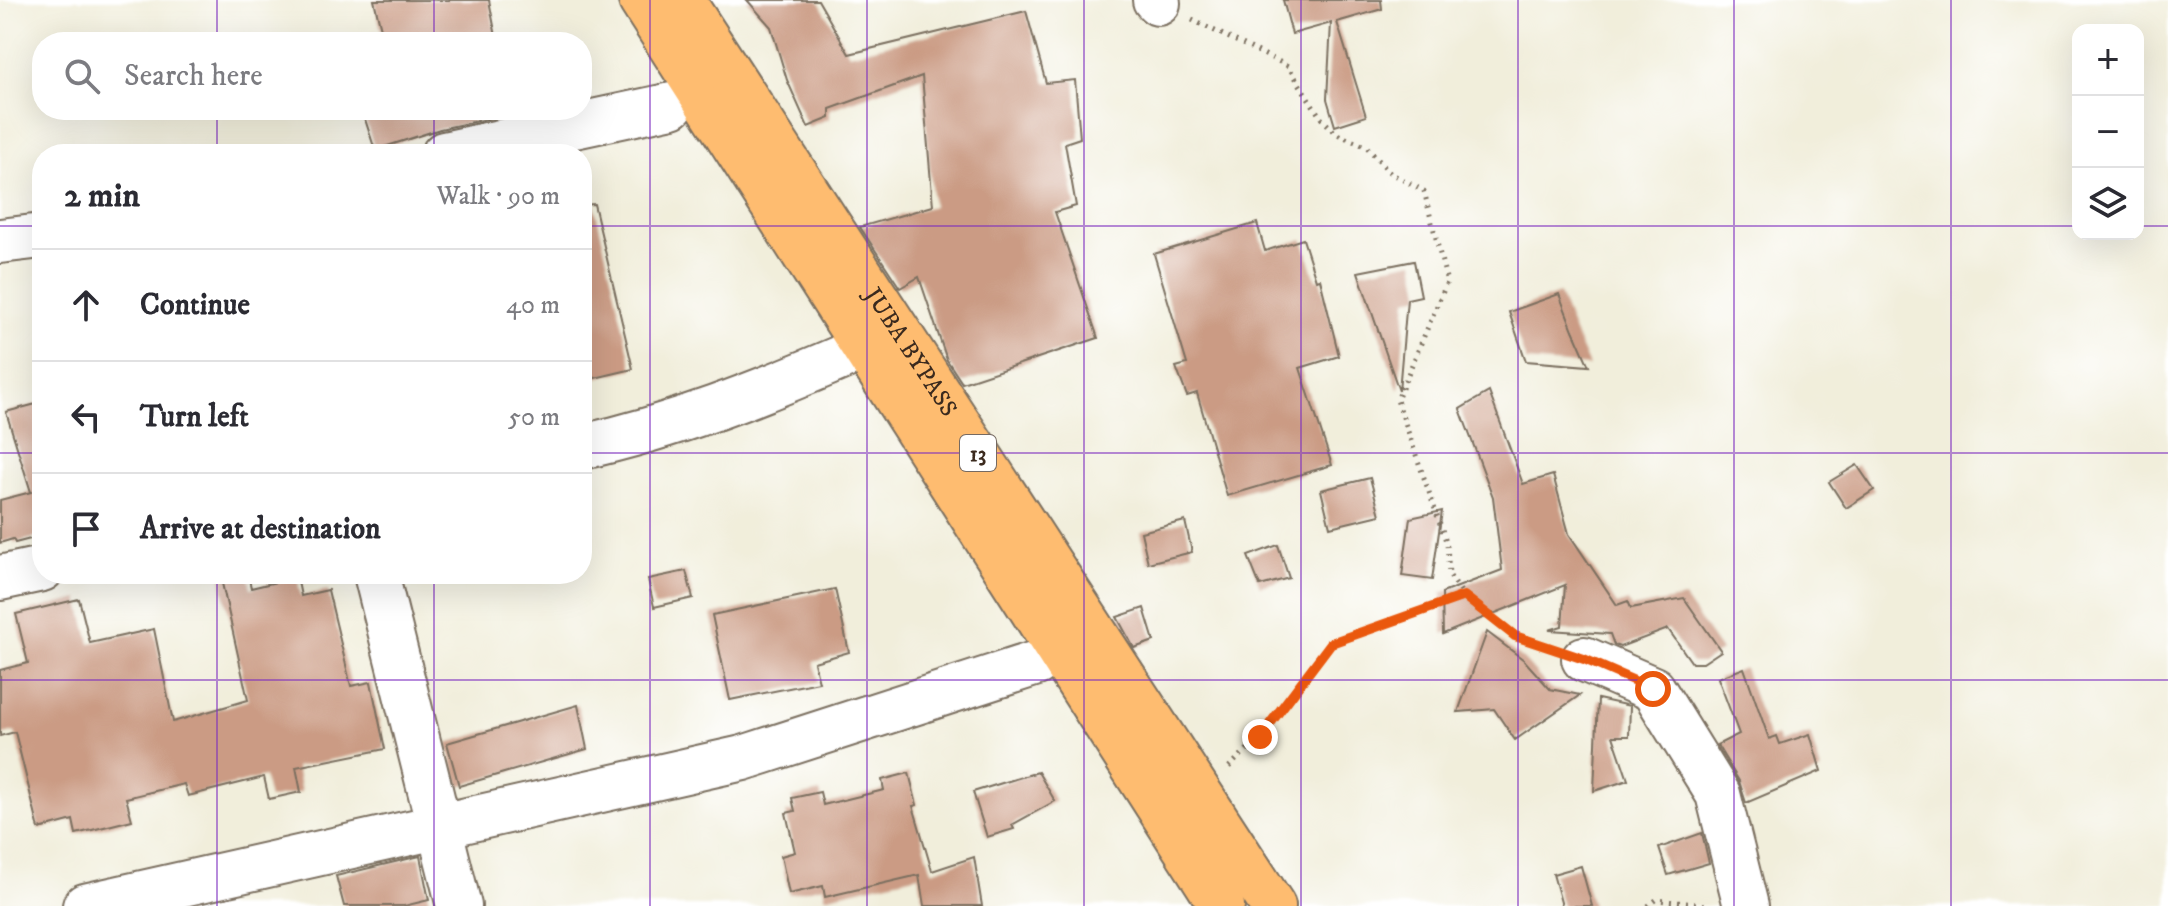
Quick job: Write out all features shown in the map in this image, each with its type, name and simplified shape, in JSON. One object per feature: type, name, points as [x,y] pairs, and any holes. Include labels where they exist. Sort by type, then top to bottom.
[{"type":"main road","name":"JUBA BYPASS","points":[[641,0],[1222,906]]},
{"type":"main road","name":"JUBA BYPASS","points":[[682,0],[1273,906]]},
{"type":"street","points":[[491,144],[672,105]]},
{"type":"street","points":[[0,241],[32,237]]},
{"type":"street","points":[[592,445],[657,429],[769,389],[845,356]]},
{"type":"street","points":[[0,578],[32,571]]},
{"type":"street","points":[[378,584],[437,828],[459,906]]},
{"type":"street","points":[[1584,659],[1653,689],[1718,794],[1746,906]]},
{"type":"street","points":[[85,906],[743,758],[1037,663]]},
{"type":"path","points":[[1156,1],[1288,66],[1321,118],[1337,134],[1367,147],[1390,173],[1424,191],[1447,282],[1397,400],[1447,544],[1449,575],[1464,596],[1515,636],[1584,659]]},
{"type":"path","points":[[1228,768],[1260,737],[1331,643],[1464,596]]},
{"type":"path","points":[[1648,906],[1656,900],[1716,906]]},
{"type":"building","points":[[374,0],[489,0],[495,32],[382,32]]},
{"type":"building","points":[[747,0],[818,0],[849,54],[1026,11],[1046,83],[1075,80],[1080,138],[1065,143],[1076,206],[1055,212],[1098,338],[962,383],[947,360],[919,277],[900,288],[860,227],[933,206],[922,76],[830,109],[830,118],[808,127],[787,80],[771,27]]},
{"type":"building","points":[[1283,0],[1381,0],[1382,9],[1337,22],[1366,116],[1335,126],[1327,99],[1331,23],[1292,34]]},
{"type":"building","points":[[365,120],[483,120],[440,129],[394,144],[373,144]]},
{"type":"building","points":[[592,204],[633,369],[592,379]]},
{"type":"building","points":[[1257,223],[1265,251],[1303,239],[1316,280],[1320,279],[1339,356],[1300,368],[1332,465],[1227,496],[1197,393],[1187,396],[1176,367],[1187,364],[1154,254]]},
{"type":"building","points":[[1414,261],[1421,296],[1407,299],[1399,391],[1358,272]]},
{"type":"building","points":[[1559,294],[1589,366],[1526,361],[1509,312]]},
{"type":"building","points":[[1489,392],[1523,484],[1553,475],[1569,534],[1617,605],[1628,601],[1631,608],[1684,598],[1721,651],[1703,663],[1692,663],[1668,629],[1620,647],[1614,645],[1610,634],[1549,630],[1562,626],[1565,585],[1443,634],[1442,593],[1502,570],[1493,497],[1460,409]]},
{"type":"building","points":[[32,405],[32,539],[15,543],[13,539],[0,543],[0,500],[31,492],[6,412]]},
{"type":"building","points":[[1857,465],[1874,490],[1846,508],[1829,482]]},
{"type":"building","points":[[1370,478],[1380,515],[1330,527],[1321,490]]},
{"type":"building","points":[[1442,511],[1432,580],[1402,576],[1410,518]]},
{"type":"building","points":[[1185,521],[1192,552],[1148,563],[1141,532]]},
{"type":"building","points":[[1278,545],[1289,578],[1260,586],[1248,556]]},
{"type":"building","points":[[686,571],[693,598],[654,607],[648,579]]},
{"type":"building","points":[[222,584],[250,584],[251,588],[268,584],[298,584],[301,596],[328,590],[351,686],[371,682],[385,749],[296,767],[301,792],[269,799],[264,777],[188,796],[184,784],[126,798],[132,820],[76,834],[73,820],[39,829],[15,732],[0,736],[0,670],[28,663],[16,614],[79,599],[90,643],[154,629],[173,722],[248,700]]},
{"type":"building","points":[[835,589],[849,652],[814,662],[819,682],[730,700],[712,615]]},
{"type":"building","points":[[1144,608],[1154,641],[1134,648],[1117,617]]},
{"type":"building","points":[[1487,632],[1524,660],[1550,689],[1580,695],[1515,740],[1494,709],[1458,712]]},
{"type":"building","points":[[1744,668],[1769,739],[1777,736],[1780,744],[1810,734],[1821,771],[1746,803],[1739,781],[1717,745],[1739,734],[1718,678]]},
{"type":"building","points":[[1598,699],[1630,706],[1629,736],[1613,736],[1628,780],[1594,791]]},
{"type":"building","points":[[578,705],[587,749],[459,786],[447,743]]},
{"type":"building","points":[[1038,772],[1055,801],[1012,825],[1014,829],[987,837],[973,792]]},
{"type":"building","points":[[909,773],[917,805],[913,806],[932,871],[974,857],[982,906],[924,906],[919,875],[825,897],[823,886],[789,894],[781,856],[795,852],[786,813],[795,811],[792,798],[820,792],[823,805],[884,790],[882,780]]},
{"type":"building","points":[[1702,833],[1709,863],[1668,875],[1659,848]]},
{"type":"building","points":[[420,856],[429,900],[404,906],[344,906],[336,876]]},
{"type":"building","points":[[1581,866],[1592,906],[1562,906],[1553,874]]},
{"type":"route","points":[[1260,737],[1331,643],[1464,596],[1515,636],[1584,659],[1653,689]]}]
